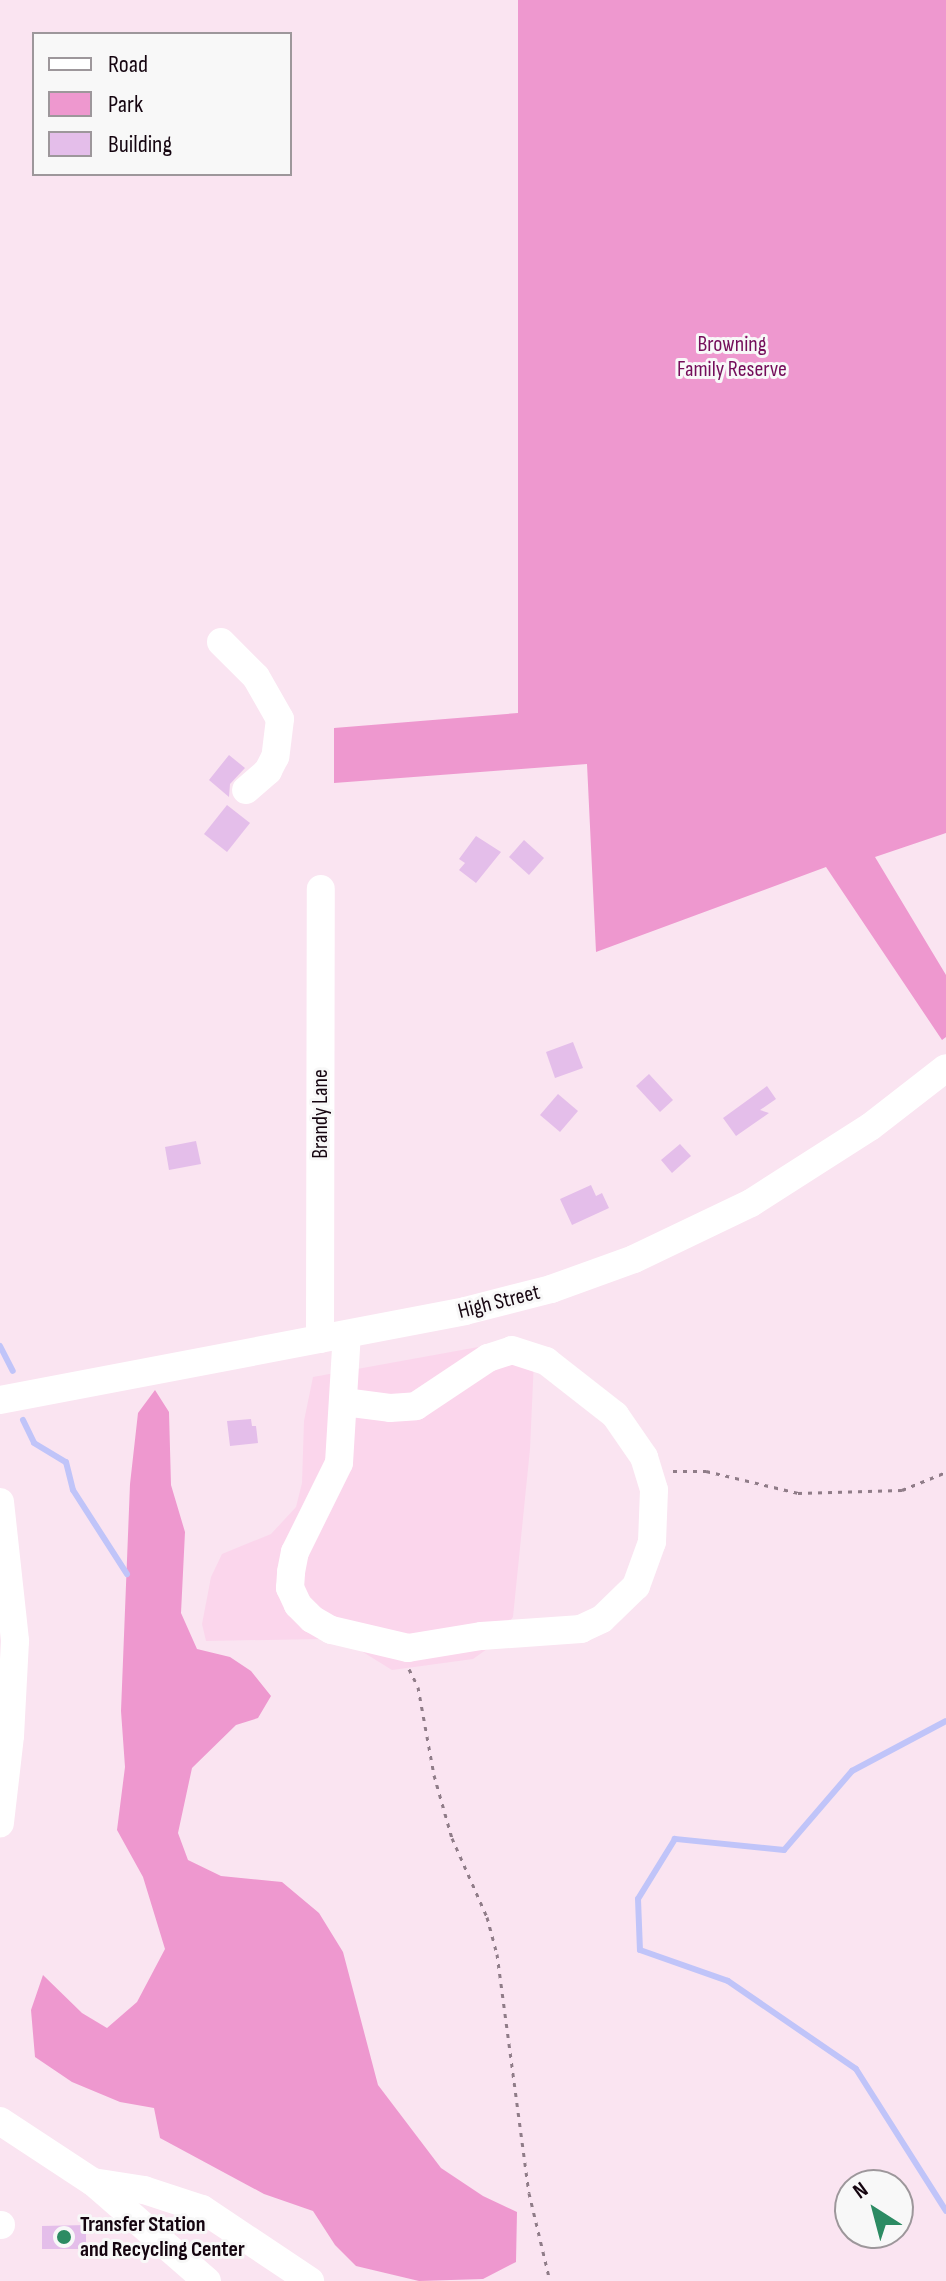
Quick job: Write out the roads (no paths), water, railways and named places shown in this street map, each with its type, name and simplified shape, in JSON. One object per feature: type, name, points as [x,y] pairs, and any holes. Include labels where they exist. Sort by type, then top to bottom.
[{"type":"street","points":[[221,642],[256,677],[280,719],[275,757],[268,771],[246,790]]},
{"type":"street","name":"Brandy Lane","points":[[321,889],[333,1336],[344,1402],[339,1463],[295,1552],[290,1588],[298,1605],[331,1630],[408,1648],[481,1636],[581,1629],[602,1619],[636,1586],[652,1542],[654,1490],[644,1457],[615,1415],[546,1361],[512,1350],[488,1358],[416,1406],[390,1408],[344,1402]]},
{"type":"street","name":"High Street","points":[[0,1400],[465,1311],[551,1289],[634,1259],[751,1203],[870,1127],[946,1068]]},
{"type":"street","points":[[0,1502],[15,1641],[10,1736],[0,1823]]},
{"type":"street","points":[[0,2121],[93,2182],[207,2281]]},
{"type":"street","points":[[93,2182],[144,2190],[202,2209],[310,2281]]},
{"type":"waterway","points":[[0,1346],[13,1371]]},
{"type":"waterway","points":[[23,1420],[34,1443],[66,1462],[73,1490],[127,1574]]},
{"type":"waterway","points":[[946,1721],[852,1771],[784,1850],[675,1839],[638,1899],[640,1950],[728,1981],[856,2069],[946,2211]]},
{"type":"place","name":"Transfer Station and Recycling Center","points":[[64,2237]]},
{"type":"park label","name":"Browning Family Reserve","points":[[732,356]]}]
